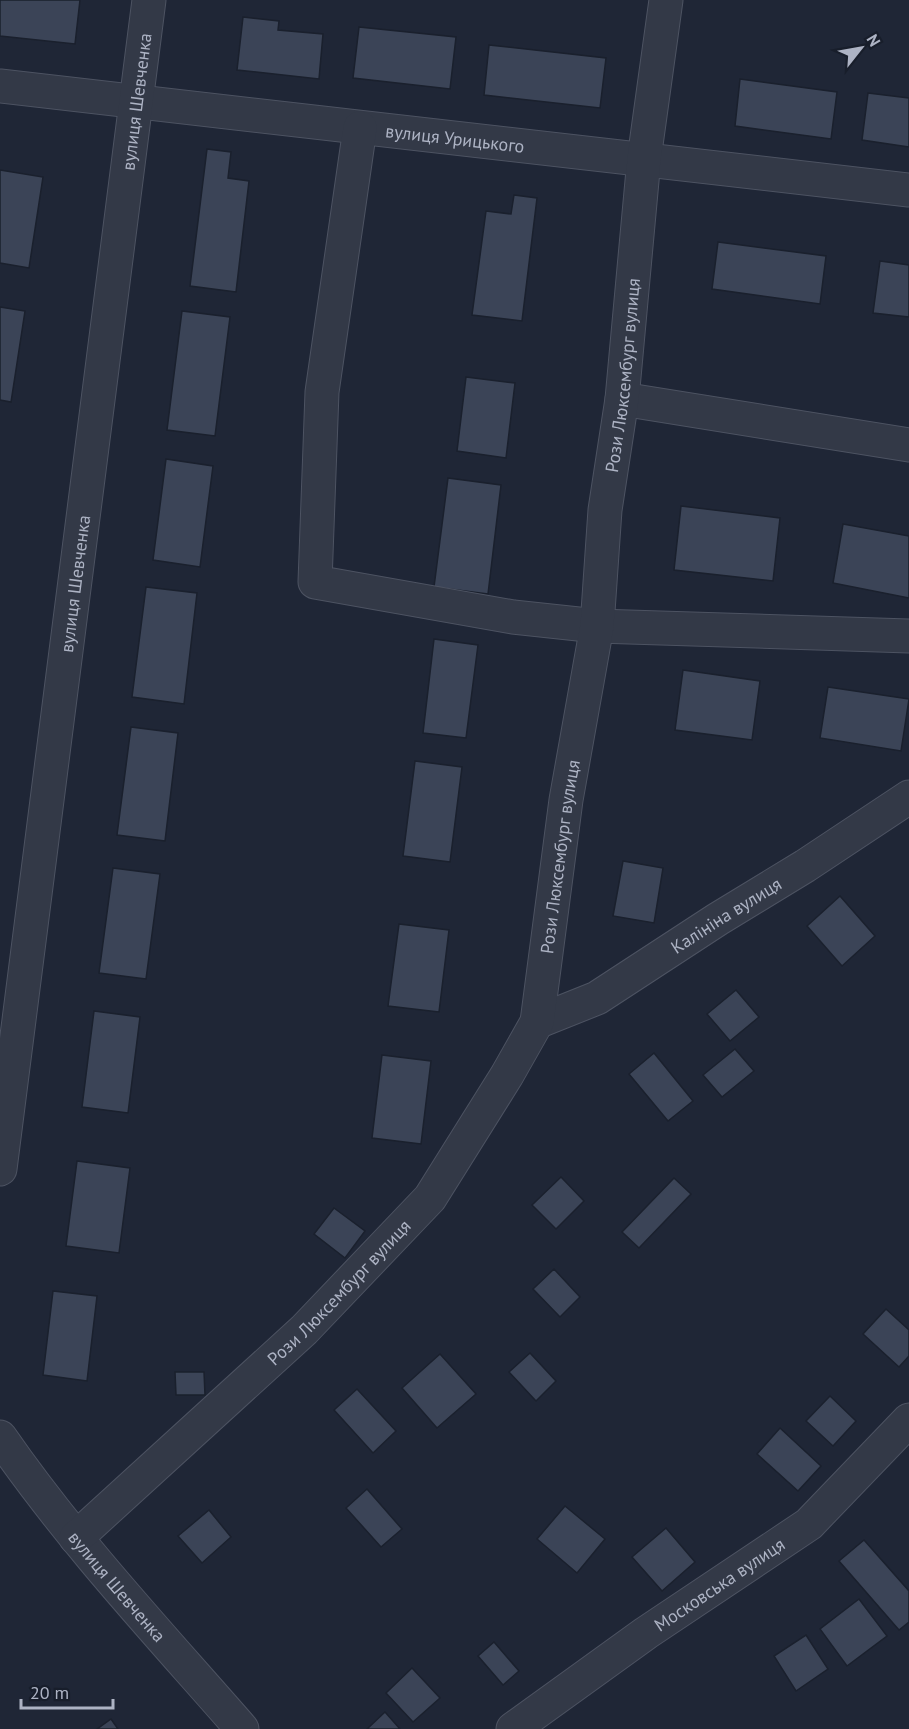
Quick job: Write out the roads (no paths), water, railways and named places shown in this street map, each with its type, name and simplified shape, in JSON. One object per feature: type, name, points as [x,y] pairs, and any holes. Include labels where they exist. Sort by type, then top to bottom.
[{"type":"street","name":"вулиця Шевченка","points":[[0,1169],[10,1019],[149,0]]},
{"type":"street","name":"Рози Люксембург вулиця","points":[[76,1538],[304,1330],[430,1198],[507,1075],[537,1022],[566,800],[597,626],[605,510],[622,399],[644,159],[666,0]]},
{"type":"street","name":"вулиця Урицького","points":[[0,86],[909,190]]},
{"type":"street","points":[[360,128],[322,392],[315,582],[513,617],[597,626],[909,636]]},
{"type":"street","points":[[622,399],[909,445]]},
{"type":"street","name":"Калініна вулиця","points":[[537,1022],[597,998],[909,797]]},
{"type":"street","name":"Московська вулиця","points":[[513,1729],[646,1633],[809,1524],[909,1420]]},
{"type":"street","name":"вулиця Шевченка","points":[[0,1437],[27,1476],[76,1538],[242,1729]]}]
